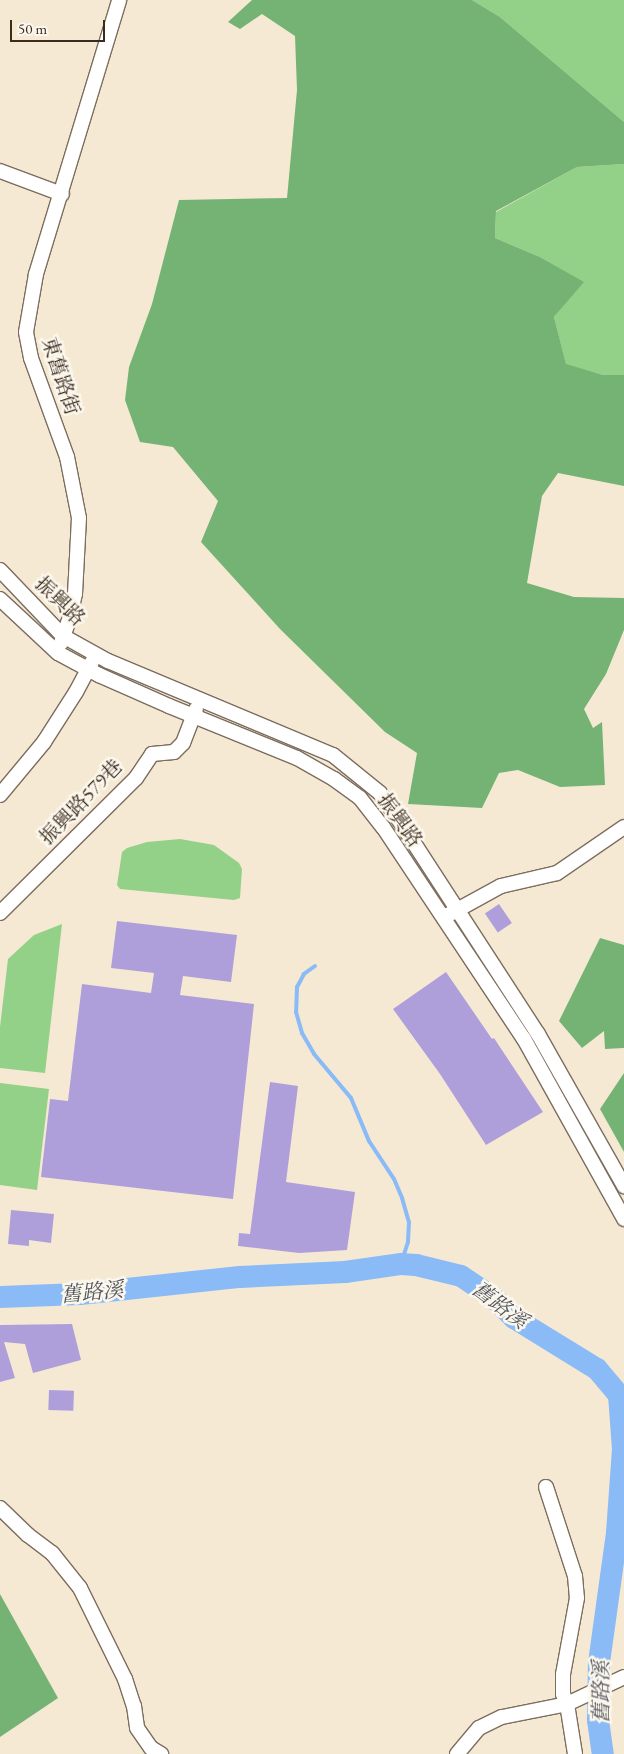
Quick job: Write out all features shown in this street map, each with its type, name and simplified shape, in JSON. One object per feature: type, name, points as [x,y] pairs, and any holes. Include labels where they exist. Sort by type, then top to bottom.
[{"type":"street","name":"東舊路街","points":[[58,653],[70,618],[75,594],[79,518],[67,457],[31,358],[26,332],[36,274],[62,194],[119,0]]},
{"type":"street","points":[[0,171],[62,194]]},
{"type":"street","name":"振興路","points":[[0,570],[63,636],[96,654],[333,755],[380,793],[538,1034],[624,1186]]},
{"type":"street","name":"振興路","points":[[0,599],[58,653],[194,716],[297,758],[334,779],[360,798],[383,827],[541,1067],[624,1219]]},
{"type":"street","points":[[0,795],[44,742],[89,669],[96,654]]},
{"type":"street","name":"振興路579巷","points":[[0,913],[136,778],[152,754],[174,752],[183,743],[201,699]]},
{"type":"street","points":[[443,918],[500,886],[557,873],[624,827]]},
{"type":"street","points":[[546,1487],[575,1576],[576,1598],[563,1674],[563,1694],[567,1704],[575,1754]]},
{"type":"street","points":[[0,1508],[52,1553],[80,1588],[125,1679],[134,1706],[137,1728],[151,1748],[161,1754]]},
{"type":"street","points":[[457,1754],[479,1728],[502,1717],[567,1704],[624,1677]]},
{"type":"green space","points":[[252,0],[472,0],[500,17],[624,122],[624,164],[577,167],[496,211],[495,238],[540,257],[584,282],[554,317],[566,364],[603,375],[624,375],[624,486],[558,473],[542,496],[527,583],[574,597],[624,598],[624,630],[606,674],[584,709],[593,728],[602,722],[605,785],[560,787],[518,770],[499,773],[482,808],[408,804],[417,753],[385,732],[280,629],[201,542],[218,501],[173,447],[140,442],[125,400],[129,367],[152,304],[179,200],[287,198],[297,90],[295,36],[262,14],[240,29],[228,22]]},
{"type":"green space","points":[[472,0],[624,0],[624,122],[500,17]]},
{"type":"green space","points":[[624,164],[624,375],[603,375],[566,365],[554,317],[583,282],[540,257],[495,238],[496,212],[577,167]]},
{"type":"green space","points":[[180,839],[214,845],[239,863],[242,869],[240,898],[234,900],[120,889],[117,885],[122,852],[127,848],[147,842]]},
{"type":"green space","points":[[62,924],[45,1073],[0,1068],[0,1027],[8,959],[34,935]]},
{"type":"green space","points":[[600,938],[624,945],[624,1048],[605,1049],[604,1031],[582,1048],[559,1021]]},
{"type":"green space","points":[[624,1073],[624,1152],[600,1109]]},
{"type":"green space","points":[[0,1083],[49,1089],[37,1190],[0,1185]]},
{"type":"green space","points":[[0,1594],[58,1698],[0,1737]]},
{"type":"building","points":[[499,904],[512,923],[498,933],[485,914]]},
{"type":"building","points":[[117,921],[237,935],[231,982],[183,976],[180,995],[254,1004],[233,1199],[41,1177],[50,1099],[68,1101],[82,984],[151,993],[154,973],[111,968]]},
{"type":"building","points":[[446,972],[492,1039],[494,1038],[543,1112],[486,1145],[440,1074],[393,1009]]},
{"type":"building","points":[[270,1082],[298,1086],[286,1182],[355,1192],[347,1250],[299,1253],[238,1246],[239,1233],[250,1234]]},
{"type":"building","points":[[11,1210],[54,1214],[51,1243],[29,1240],[29,1246],[8,1244]]},
{"type":"building","points":[[72,1324],[81,1360],[33,1373],[25,1344],[4,1342],[15,1378],[0,1382],[0,1325]]},
{"type":"building","points":[[49,1390],[74,1391],[73,1411],[48,1410]]},
{"type":"waterway","points":[[315,966],[304,974],[297,987],[296,1012],[302,1033],[314,1054],[351,1098],[369,1141],[394,1179],[409,1222],[408,1242],[401,1264]]},
{"type":"waterway","name":"舊路溪","points":[[0,1297],[80,1294],[240,1277],[345,1272],[401,1264],[416,1265],[461,1276],[494,1298],[514,1318],[597,1369],[619,1395],[623,1449],[617,1533],[599,1662],[598,1720],[603,1754]]}]
